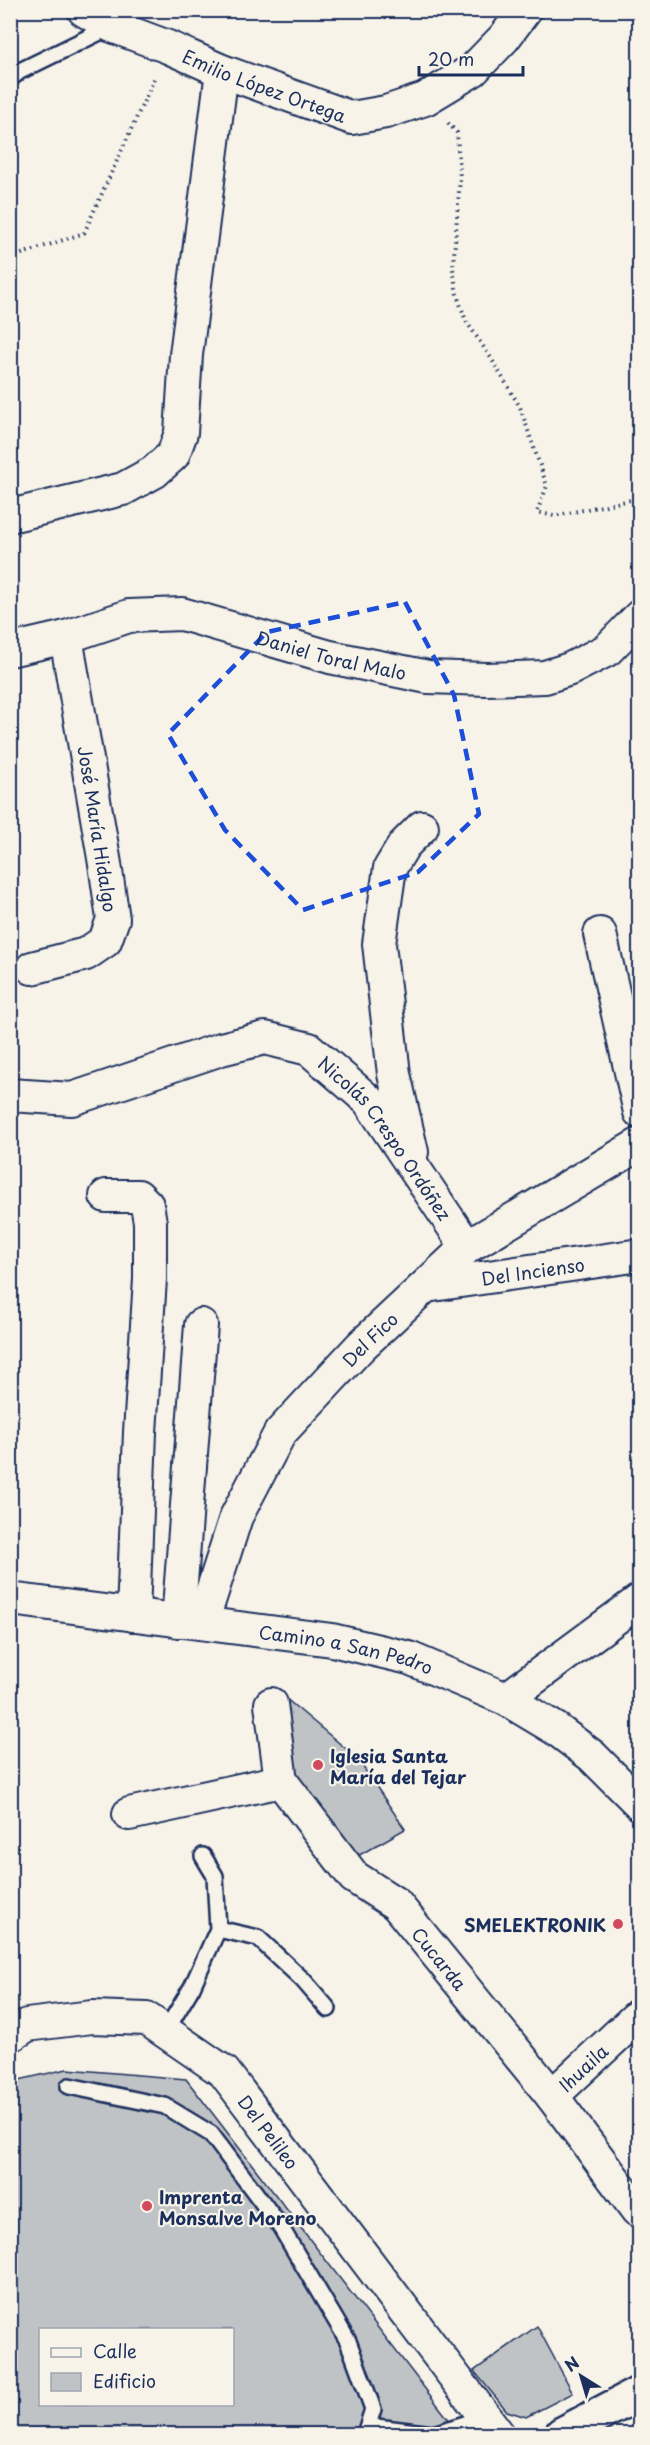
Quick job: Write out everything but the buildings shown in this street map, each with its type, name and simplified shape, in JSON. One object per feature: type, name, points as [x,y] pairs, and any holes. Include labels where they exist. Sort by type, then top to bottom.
[{"type":"street","name":"Emilio López Ortega","points":[[84,10],[112,26],[222,71],[352,118],[386,112],[425,99],[473,70],[504,38],[525,10]]},
{"type":"street","points":[[10,516],[123,489],[154,472],[173,455],[181,433],[186,355],[222,71]]},
{"type":"street","name":"Daniel Toral Malo","points":[[10,650],[66,638],[129,616],[182,614],[330,657],[429,677],[488,679],[545,677],[570,669],[608,650],[639,616]]},
{"type":"street","name":"José María Hidalgo","points":[[32,968],[86,954],[105,941],[113,919],[66,638]]},
{"type":"street","points":[[416,1171],[394,1074],[379,944],[390,868],[404,845],[422,828]]},
{"type":"street","points":[[600,934],[639,1112]]},
{"type":"street","name":"Nicolás Crespo Ordóñez","points":[[10,1095],[72,1099],[221,1049],[265,1038],[309,1049],[369,1101],[467,1247]]},
{"type":"street","name":"Del Fico","points":[[190,1622],[236,1517],[280,1433],[361,1346],[467,1247],[639,1144]]},
{"type":"street","points":[[106,1196],[138,1196],[147,1205],[150,1222],[150,1279],[140,1432],[133,1615]]},
{"type":"street","name":"Del Incienso","points":[[426,1286],[639,1256]]},
{"type":"street","points":[[190,1622],[201,1325]]},
{"type":"street","name":"Camino a San Pedro","points":[[10,1599],[332,1640],[377,1650],[434,1668],[506,1699],[556,1729],[606,1770],[639,1804]]},
{"type":"street","points":[[506,1699],[639,1600]]},
{"type":"street","name":"Cucarda","points":[[271,1704],[281,1781],[354,1877],[396,1904],[552,2096],[637,2210]]},
{"type":"street","points":[[129,1814],[281,1781]]},
{"type":"street","name":"Ihuaila","points":[[552,2096],[639,2014]]},
{"type":"street","name":"Del Pelileo","points":[[10,2036],[27,2025],[92,2017],[147,2019],[224,2072],[491,2426]]},
{"type":"street","points":[[562,2434],[600,2426],[639,2393]]},
{"type":"lane","points":[[10,79],[20,71],[112,26]]},
{"type":"lane","points":[[165,2032],[192,1987],[218,1929],[215,1876],[203,1856]]},
{"type":"lane","points":[[218,1929],[258,1938],[303,1980],[328,2009]]},
{"type":"lane","points":[[69,2086],[165,2106],[211,2134],[280,2226],[348,2341],[373,2409],[367,2430],[433,2434],[491,2426]]},
{"type":"path","points":[[10,258],[84,233],[168,47]]},
{"type":"path","points":[[425,99],[457,133],[460,178],[453,270],[457,296],[466,321],[520,408],[548,486],[537,512],[554,516],[639,498]]},
{"type":"highlighted area","points":[[405,602],[454,695],[479,814],[418,872],[303,910],[225,830],[168,734],[267,632]]},
{"type":"place","name":"Iglesia Santa María del Tejar","points":[[318,1765]]},
{"type":"place","name":"SMELEKTRONIK","points":[[618,1924]]},
{"type":"place","name":"Imprenta Monsalve Moreno","points":[[147,2206]]}]
